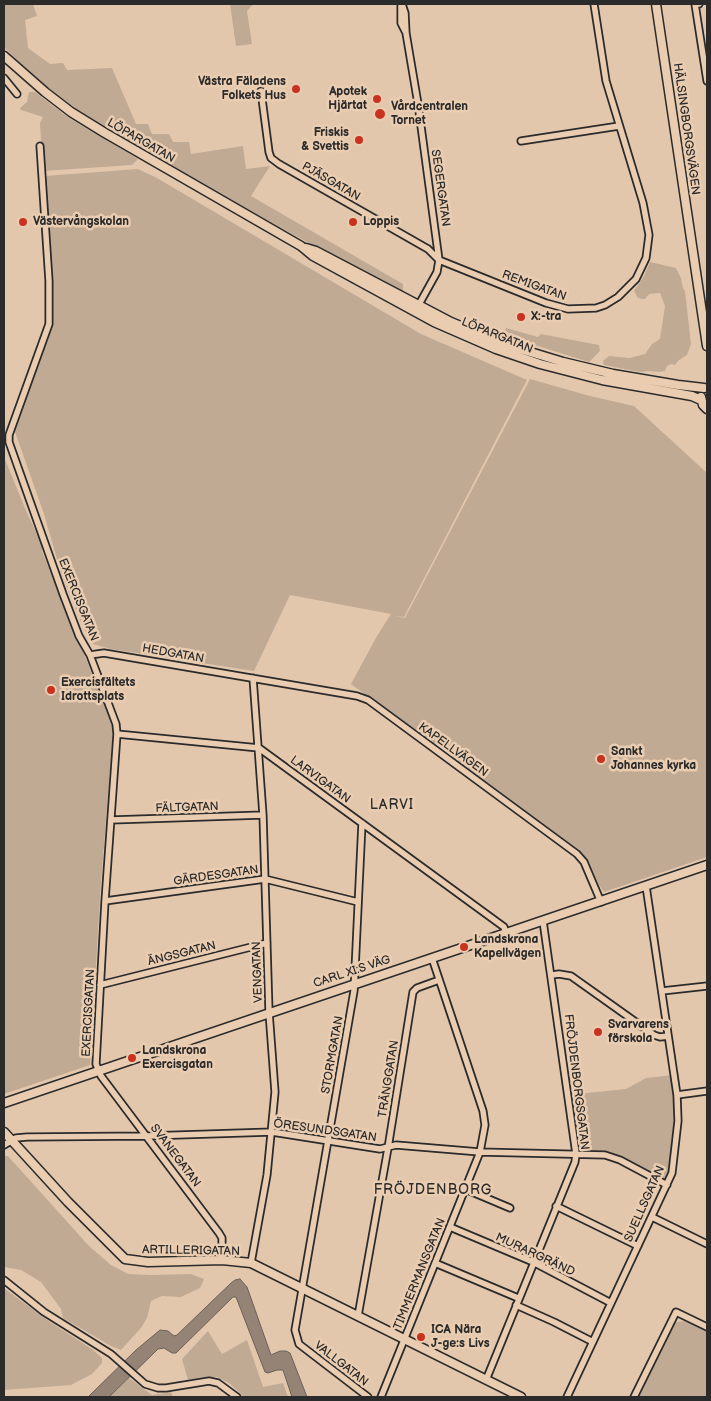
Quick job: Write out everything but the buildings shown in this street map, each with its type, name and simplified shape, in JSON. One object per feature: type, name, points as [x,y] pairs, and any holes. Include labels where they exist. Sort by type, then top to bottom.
[{"type":"street","name":"SEGERGATAN","points":[[402,4],[401,22],[406,33],[419,114],[439,260],[437,272],[417,308]]},
{"type":"street","name":"REMIGATAN","points":[[439,260],[546,303],[568,309],[596,308],[605,305],[618,297],[636,279],[643,267],[649,245],[649,235],[643,203],[606,81],[594,4]]},
{"type":"street","name":"HÄLSINGBORGSVÄGEN","points":[[656,4],[707,346]]},
{"type":"street","points":[[699,4],[695,4],[707,81]]},
{"type":"street","name":"LÖPARGATAN","points":[[4,56],[57,102],[105,133],[302,246],[316,251],[478,341],[540,364],[602,380],[692,396],[701,400]]},
{"type":"street","points":[[4,78],[17,94]]},
{"type":"street","name":"PJÄSGATAN","points":[[260,91],[271,158],[428,249],[439,260]]},
{"type":"street","points":[[521,141],[619,126]]},
{"type":"street","name":"EXERCISGATAN","points":[[40,146],[49,281],[49,324],[9,435],[9,442],[63,594],[79,636],[90,655],[116,724],[117,734],[100,984],[96,1064],[98,1070]]},
{"type":"street","name":"LÖPARGATAN","points":[[417,308],[521,350],[613,374],[678,386],[706,386]]},
{"type":"street","points":[[706,386],[701,394],[701,400],[707,409]]},
{"type":"street","name":"HEDGATAN","points":[[90,655],[104,653],[253,678]]},
{"type":"street","name":"VENGATAN","points":[[251,1263],[267,1175],[275,1092],[269,1012],[263,815],[253,678]]},
{"type":"street","name":"KAPELLVÄGEN","points":[[253,678],[357,696],[368,700],[577,854],[584,862],[601,902]]},
{"type":"street","points":[[117,734],[259,748]]},
{"type":"street","name":"LARVIGATAN","points":[[259,748],[504,927],[506,933]]},
{"type":"street","name":"FÄLTGATAN","points":[[111,820],[263,815]]},
{"type":"street","name":"STORMGATAN","points":[[302,1288],[355,983],[362,823]]},
{"type":"street","name":"CARL XI:S VÄG","points":[[4,1103],[707,865]]},
{"type":"street","name":"GÄRDESGATAN","points":[[105,901],[265,879],[358,902]]},
{"type":"street","name":"SUELLSGATAN","points":[[567,1397],[667,1185],[672,1173],[675,1154],[678,1120],[677,1095],[646,886]]},
{"type":"street","name":"FRÖJDENBORGSGATAN","points":[[486,1380],[575,1162],[576,1154],[543,921]]},
{"type":"street","name":"ÄNGSGATAN","points":[[100,984],[268,943]]},
{"type":"street","name":"TIMMERMANSGATAN","points":[[381,1397],[480,1152],[485,1125],[483,1111],[432,958]]},
{"type":"street","points":[[552,975],[570,976],[654,1036],[668,1036]]},
{"type":"street","name":"TRÄNGGATAN","points":[[358,1316],[413,992],[417,988],[438,980]]},
{"type":"street","points":[[662,991],[707,986]]},
{"type":"street","name":"SVANEGATAN","points":[[98,1070],[219,1233],[222,1238],[222,1260]]},
{"type":"street","points":[[677,1095],[707,1092]]},
{"type":"street","name":"ARTILLERIGATAN","points":[[4,1132],[7,1143],[125,1259],[148,1262],[222,1260],[251,1263],[521,1397]]},
{"type":"street","name":"ÖRESUNDSGATAN","points":[[7,1143],[27,1137],[272,1132],[380,1149],[396,1146],[480,1152],[613,1156],[667,1185]]},
{"type":"street","points":[[465,1189],[510,1208]]},
{"type":"street","points":[[556,1206],[638,1246]]},
{"type":"street","points":[[652,1217],[707,1244]]},
{"type":"street","name":"MURARGRÄND","points":[[450,1227],[533,1262],[611,1303]]},
{"type":"street","points":[[435,1263],[518,1298]]},
{"type":"street","points":[[4,1280],[52,1317],[120,1361],[145,1384],[158,1388],[209,1381],[218,1383],[237,1397]]},
{"type":"street","name":"VALLGATAN","points":[[302,1288],[295,1330],[299,1344],[368,1397]]},
{"type":"street","points":[[516,1305],[593,1342]]},
{"type":"street","points":[[634,1397],[676,1312],[707,1327]]},
{"type":"shaded area","points":[[4,4],[33,4],[37,16],[25,20],[28,48],[50,64],[63,63],[67,70],[112,68],[136,124],[148,124],[152,134],[169,134],[173,142],[189,142],[191,154],[243,146],[246,169],[270,166],[251,196],[403,284],[403,294],[272,223],[119,136],[62,100],[4,47]]},
{"type":"shaded area","points":[[230,4],[253,4],[247,11],[252,44],[236,46]]},
{"type":"shaded area","points":[[29,92],[35,92],[69,118],[138,159],[132,165],[43,171],[40,123],[43,117],[20,108],[27,102]]},
{"type":"shaded area","points":[[138,169],[157,178],[421,334],[527,380],[404,617],[395,616],[405,618],[530,379],[634,406],[707,473],[707,857],[604,892],[589,862],[579,852],[351,684],[391,614],[290,595],[254,671],[111,649],[93,644],[84,629],[61,573],[44,514],[14,429],[53,319],[45,176]]},
{"type":"shaded area","points":[[650,262],[676,268],[681,278],[685,291],[691,344],[687,355],[675,365],[671,364],[667,366],[665,371],[659,372],[640,372],[604,365],[603,361],[609,356],[630,358],[645,354],[652,344],[660,339],[665,306],[660,293],[649,294],[645,299],[642,299],[638,298],[634,291],[644,276]]},
{"type":"shaded area","points":[[506,328],[538,337],[541,334],[599,345],[600,351],[589,362],[506,336],[504,333]]},
{"type":"shaded area","name":"Exercisfältets Idrottsplats","points":[[4,457],[42,545],[42,551],[113,725],[113,734],[101,882],[90,1065],[4,1094]]},
{"type":"shaded area","points":[[674,1075],[678,1121],[667,1185],[620,1160],[576,1154],[567,1095],[626,1089],[646,1078]]},
{"type":"shaded area","points":[[4,1156],[8,1156],[89,1246],[111,1265],[128,1274],[191,1274],[204,1279],[200,1288],[181,1297],[162,1296],[151,1301],[147,1318],[141,1328],[121,1350],[63,1318],[61,1309],[41,1282],[21,1270],[4,1267]]},
{"type":"shaded area","points":[[240,1279],[247,1287],[271,1355],[280,1351],[290,1353],[307,1397],[292,1397],[283,1370],[265,1372],[236,1297],[233,1297],[176,1353],[172,1353],[164,1348],[158,1349],[109,1397],[88,1397],[136,1350],[160,1330],[168,1331],[174,1336],[177,1335],[231,1283]]},
{"type":"shaded area","points":[[4,1288],[47,1320],[92,1349],[102,1358],[102,1363],[92,1374],[71,1385],[4,1390]]},
{"type":"shaded area","points":[[685,1321],[707,1330],[707,1397],[638,1397],[671,1326],[677,1322]]},
{"type":"shaded area","points":[[208,1331],[222,1354],[247,1340],[263,1387],[283,1383],[288,1397],[244,1397],[229,1383],[217,1377],[188,1380],[182,1359]]},
{"type":"shaded area","points":[[129,1378],[152,1395],[171,1392],[173,1397],[109,1397]]},
{"type":"place","name":"Västra Fäladens Folkets Hus","points":[[296,89]]},
{"type":"place","name":"Apotek Hjärtat","points":[[377,99]]},
{"type":"place","name":"Vårdcentralen Tornet","points":[[380,114]]},
{"type":"place","name":"Friskis & Svettis","points":[[359,140]]},
{"type":"place","name":"Västervångskolan","points":[[23,222]]},
{"type":"place","name":"Loppis","points":[[353,222]]},
{"type":"place","name":"X:-tra","points":[[521,317]]},
{"type":"place","name":"Exercisfältets Idrottsplats","points":[[51,690]]},
{"type":"place","name":"Sankt Johannes kyrka","points":[[601,759]]},
{"type":"place","name":"Landskrona Kapellvägen","points":[[464,947]]},
{"type":"place","name":"Svarvarens förskola","points":[[598,1032]]},
{"type":"place","name":"Landskrona Exercisgatan","points":[[132,1058]]},
{"type":"place","name":"ICA Nära J-ge:s Livs","points":[[421,1337]]},
{"type":"district","name":"LARVI","points":[[392,805]]},
{"type":"district","name":"FRÖJDENBORG","points":[[433,1190]]}]
